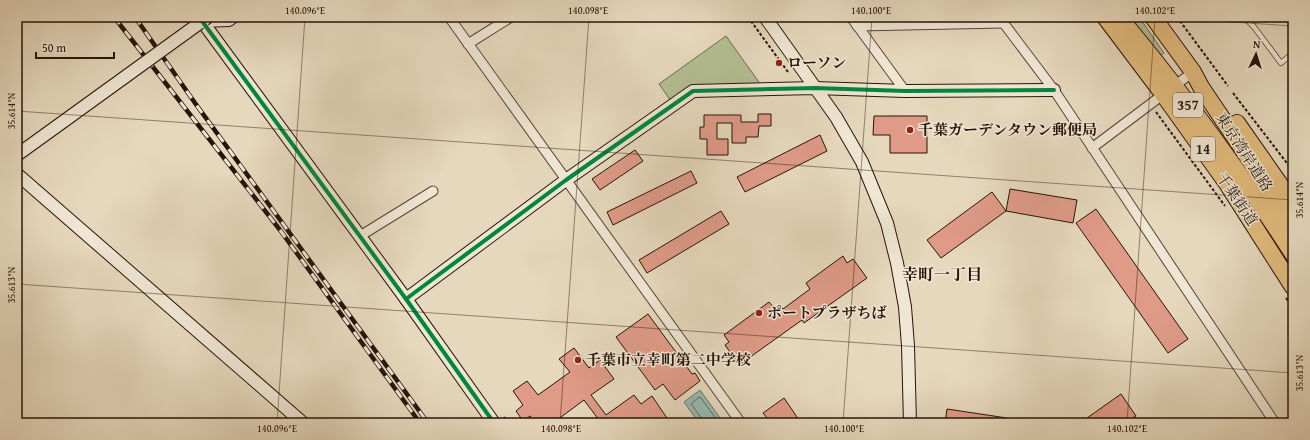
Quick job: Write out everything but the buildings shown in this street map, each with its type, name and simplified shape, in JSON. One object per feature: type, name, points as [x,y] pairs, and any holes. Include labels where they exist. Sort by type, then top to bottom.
[{"type":"highway","name":"千葉街道","points":[[1105,17],[1169,90],[1239,201],[1289,292]]},
{"type":"highway","name":"東京湾岸道路","points":[[1119,17],[1169,90],[1234,167],[1293,254]]},
{"type":"highway","name":"東京湾岸道路","points":[[1153,17],[1193,72],[1201,87],[1240,144],[1293,229]]},
{"type":"highway","points":[[1193,72],[1208,83],[1224,103],[1293,203]]},
{"type":"street","points":[[17,155],[203,18],[229,20],[233,17]]},
{"type":"street","points":[[449,17],[741,423]]},
{"type":"street","points":[[468,44],[511,17]]},
{"type":"street","points":[[764,17],[836,117],[862,162],[887,223],[897,263],[905,306],[908,346],[910,423]]},
{"type":"street","points":[[851,17],[905,91]]},
{"type":"street","points":[[203,18],[494,423]]},
{"type":"street","points":[[857,26],[930,20],[1001,20],[1054,90],[1275,423]]},
{"type":"street","points":[[1092,148],[1193,72]]},
{"type":"street","points":[[406,299],[566,180],[693,91],[815,88],[905,91],[1054,90]]},
{"type":"street","points":[[17,174],[303,423]]},
{"type":"street","points":[[360,236],[433,191]]},
{"type":"lane","points":[[1244,17],[1254,27],[1282,64],[1293,53]]},
{"type":"path","points":[[748,17],[788,72]]},
{"type":"path","points":[[1177,17],[1228,86]]},
{"type":"path","points":[[1233,93],[1293,171]]},
{"type":"path","points":[[1156,112],[1226,208]]},
{"type":"path","points":[[1289,292],[1293,308]]},
{"type":"green space","points":[[1126,17],[1139,17],[1164,53],[1159,57]]},
{"type":"green space","points":[[726,36],[761,85],[671,101],[659,84]]},
{"type":"water","points":[[700,390],[723,422],[722,423],[699,423],[684,402]]},
{"type":"railway","points":[[114,17],[280,230],[420,423]]},
{"type":"railway","points":[[135,17],[195,103],[428,423]]},
{"type":"cycle path","points":[[199,17],[406,299],[494,423]]},
{"type":"cycle path","points":[[406,299],[566,180],[693,91],[815,88],[905,91],[1054,90]]},
{"type":"place","name":"ローソン","points":[[779,63]]},
{"type":"place","name":"千葉ガーデンタウン郵便局","points":[[910,130]]},
{"type":"place","name":"ポートプラザちば","points":[[759,313]]},
{"type":"place","name":"千葉市立幸町第二中学校","points":[[578,360]]},
{"type":"district","name":"幸町一丁目","points":[[942,274]]}]
